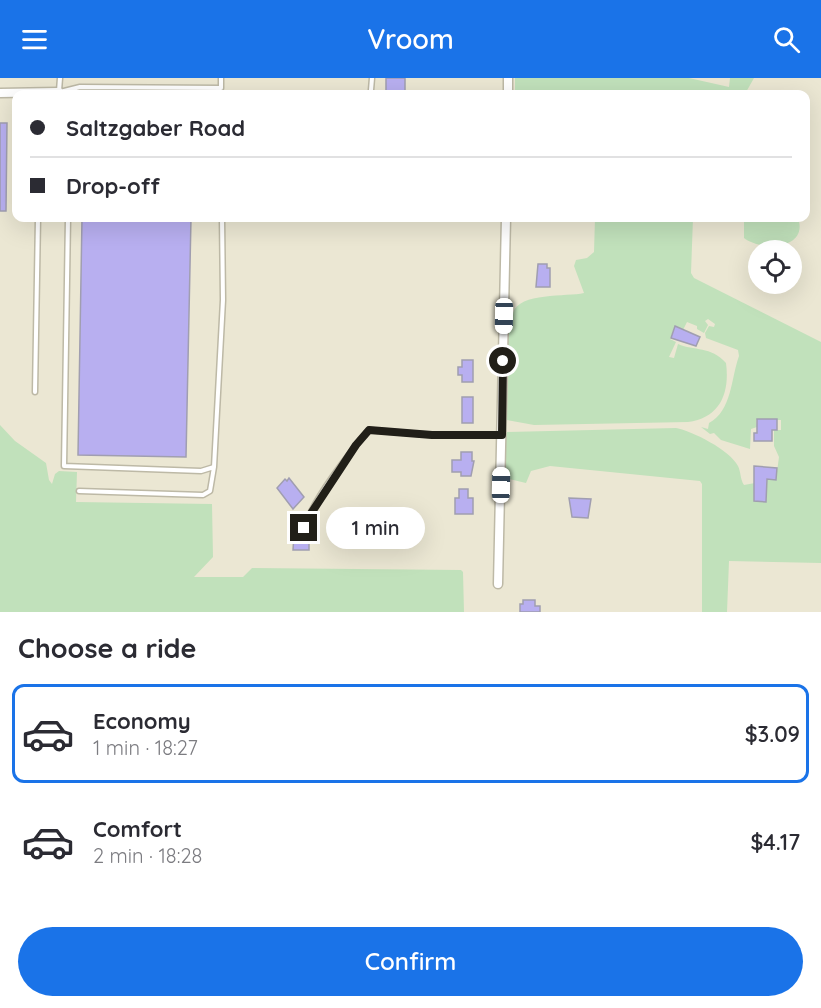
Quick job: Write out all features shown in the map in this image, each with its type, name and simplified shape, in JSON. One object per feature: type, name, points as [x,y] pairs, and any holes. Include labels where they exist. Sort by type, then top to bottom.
[{"type":"street","points":[[498,584],[506,222]]},
{"type":"lane","points":[[71,90],[80,87],[221,88],[221,78]]},
{"type":"lane","points":[[371,90],[372,78]]},
{"type":"lane","points":[[35,392],[38,222]]},
{"type":"lane","points":[[68,222],[64,466],[201,471],[214,467]]},
{"type":"lane","points":[[79,490],[203,495],[210,491],[214,467],[223,300],[222,222]]},
{"type":"lane","points":[[304,528],[308,518],[356,445],[369,430],[432,435],[502,435]]},
{"type":"green space","points":[[515,78],[689,78],[729,87],[730,78],[754,78],[747,90],[515,90]]},
{"type":"green space","points":[[595,222],[693,222],[691,273],[694,278],[821,342],[821,563],[729,561],[727,612],[702,612],[702,484],[700,481],[550,466],[531,471],[526,483],[505,478],[505,435],[507,432],[676,428],[701,437],[727,454],[738,466],[744,485],[755,483],[766,502],[767,479],[776,479],[779,457],[774,446],[774,430],[781,430],[781,420],[756,420],[757,427],[751,429],[750,449],[721,440],[714,433],[710,434],[701,427],[708,429],[709,423],[722,411],[730,393],[739,356],[738,350],[706,338],[705,333],[709,326],[714,327],[715,324],[708,319],[705,321],[708,325],[704,333],[697,329],[697,326],[687,322],[683,330],[675,326],[670,339],[676,342],[669,357],[674,358],[678,344],[708,351],[726,363],[724,394],[715,409],[699,420],[534,425],[507,420],[508,314],[513,313],[517,306],[534,298],[584,293],[574,266],[576,260],[587,258],[594,252]]},
{"type":"green space","points":[[744,222],[799,222],[800,228],[792,240],[748,240],[744,238]]},
{"type":"green space","points":[[0,425],[15,441],[46,463],[52,484],[55,474],[59,471],[77,472],[76,502],[212,504],[213,557],[194,577],[243,577],[252,568],[461,570],[463,572],[464,612],[0,612]]},
{"type":"building","points":[[386,78],[405,78],[405,90],[386,90]]},
{"type":"building","points":[[0,123],[7,123],[6,211],[0,211]]},
{"type":"building","points":[[82,222],[191,222],[186,457],[78,455]]},
{"type":"building","points":[[538,264],[547,264],[547,268],[550,268],[550,287],[536,287]]},
{"type":"building","points":[[675,326],[700,337],[696,346],[671,338]]},
{"type":"building","points":[[462,360],[473,360],[473,382],[462,382],[462,375],[458,375],[458,367],[462,367]]},
{"type":"building","points":[[462,397],[473,397],[473,423],[462,423]]},
{"type":"building","points":[[757,419],[777,419],[777,430],[772,430],[772,441],[754,441],[754,433],[757,433]]},
{"type":"building","points":[[461,452],[472,452],[472,461],[474,461],[471,476],[461,476],[461,472],[452,472],[452,460],[461,460]]},
{"type":"building","points":[[754,466],[777,468],[776,480],[767,479],[766,502],[754,501]]},
{"type":"building","points":[[289,478],[304,497],[293,509],[277,488]]},
{"type":"building","points":[[459,489],[468,489],[468,498],[473,498],[473,514],[455,514],[455,498],[459,498]]},
{"type":"building","points":[[569,498],[591,499],[588,518],[572,517]]},
{"type":"building","points":[[294,534],[309,534],[309,550],[293,550]]},
{"type":"building","points":[[523,600],[535,600],[535,606],[540,606],[540,612],[520,612],[520,604],[523,604]]},
{"type":"route","points":[[304,528],[308,518],[356,445],[369,430],[432,435],[502,435],[503,361]]}]
